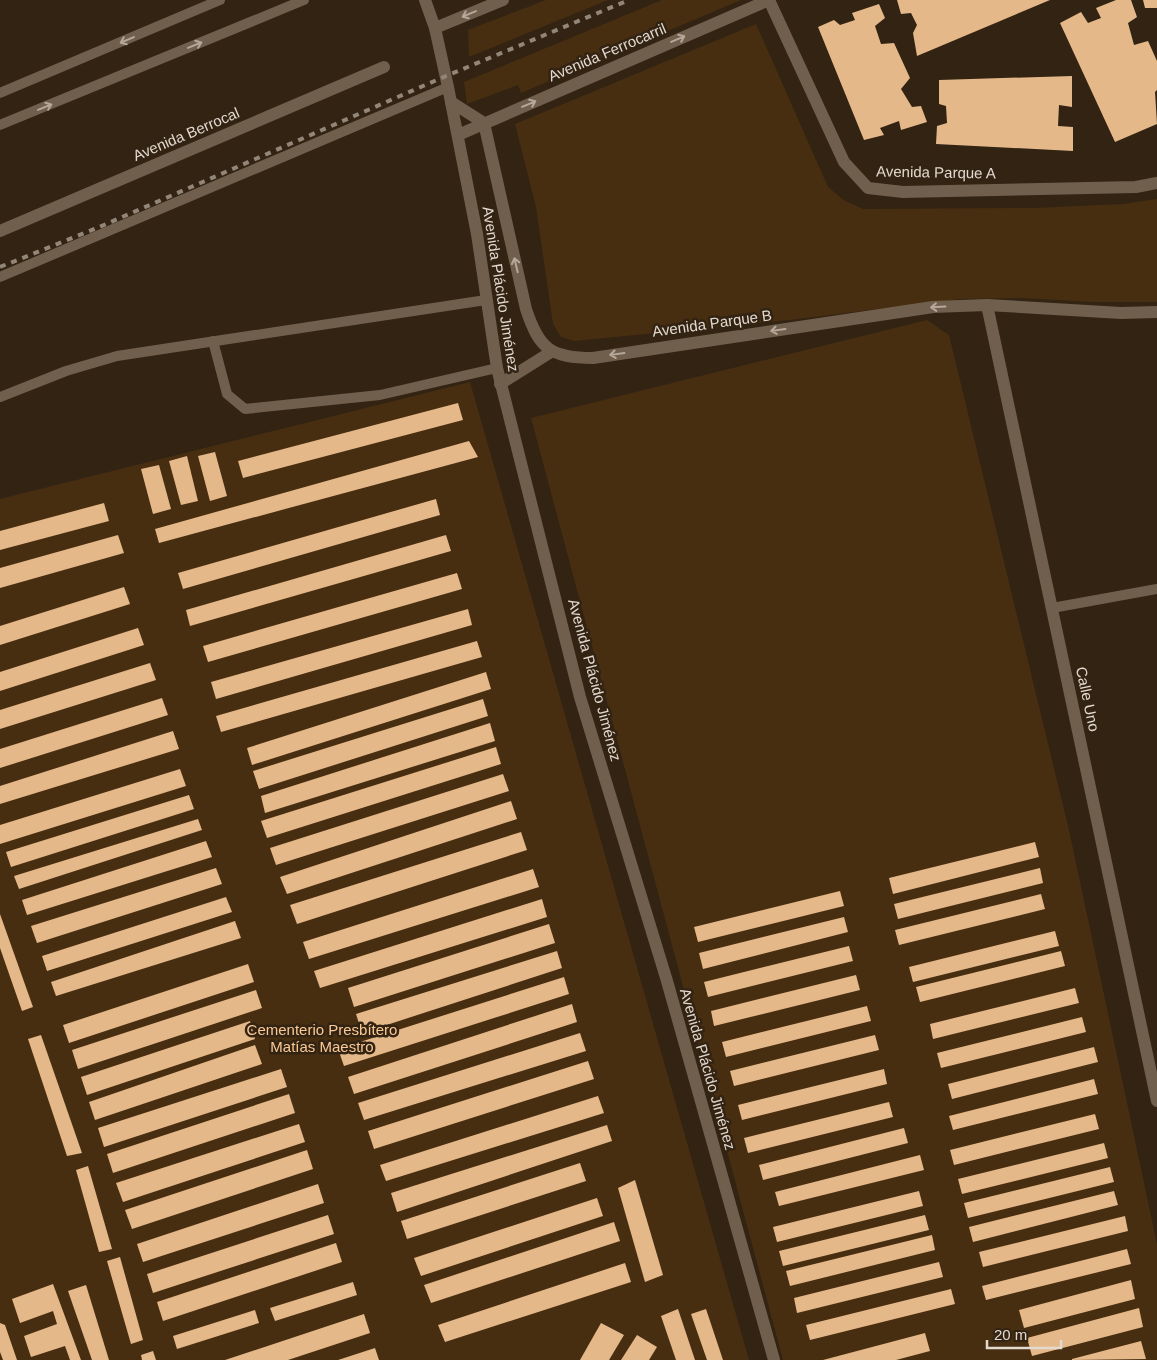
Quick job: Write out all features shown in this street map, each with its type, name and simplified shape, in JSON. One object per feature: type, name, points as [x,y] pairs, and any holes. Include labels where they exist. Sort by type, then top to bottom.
[{"type":"street","name":"Avenida Plácido Jiménez","points":[[424,0],[435,28],[458,135],[477,234],[500,384],[580,697],[667,982],[774,1360]]},
{"type":"street","points":[[435,28],[503,0]]},
{"type":"street","name":"Avenida Ferrocarril","points":[[458,135],[769,0]]},
{"type":"street","name":"Avenida Parque A","points":[[769,0],[844,162],[868,188],[903,192],[1136,187],[1157,183]]},
{"type":"street","name":"Avenida Berrocal","points":[[0,231],[384,67]]},
{"type":"street","points":[[451,102],[484,123],[526,309],[533,330],[550,352],[500,384]]},
{"type":"street","name":"Avenida Parque B","points":[[550,352],[574,358],[593,358],[932,307],[987,304],[1121,314],[1157,312]]},
{"type":"street","name":"Calle Uno","points":[[987,304],[1157,1100]]},
{"type":"lane","points":[[0,93],[220,0]]},
{"type":"lane","points":[[0,125],[304,0]]},
{"type":"lane","points":[[0,277],[448,87]]},
{"type":"lane","points":[[0,397],[66,371],[117,356],[486,300]]},
{"type":"lane","points":[[213,341],[227,394],[245,410],[380,395],[497,368]]},
{"type":"lane","points":[[1052,608],[1157,589]]},
{"type":"green space","points":[[546,0],[608,0],[469,57],[468,30]]},
{"type":"green space","points":[[662,0],[741,0],[521,93],[518,85],[467,104],[464,82]]},
{"type":"green space","points":[[756,24],[828,187],[845,201],[863,209],[1035,208],[1123,204],[1157,199],[1157,302],[1093,302],[1023,298],[960,299],[789,320],[574,341],[561,337],[553,324],[536,207],[515,124]]},
{"type":"green space","points":[[927,320],[949,335],[1069,830],[1157,1244],[1157,1360],[783,1360],[531,418]]},
{"type":"green space","name":"Cementerio Presbítero Matías Maestro","points":[[470,382],[749,1360],[0,1360],[0,499]]},
{"type":"building","points":[[897,0],[1050,0],[917,56],[913,33],[917,25],[911,13],[901,14]]},
{"type":"building","points":[[1116,0],[1131,0],[1137,17],[1128,23],[1134,45],[1148,41],[1157,61],[1157,90],[1155,92],[1157,124],[1115,142],[1060,23],[1081,12],[1088,23],[1101,18],[1096,8]]},
{"type":"building","points":[[1143,0],[1157,0],[1157,8],[1145,8]]},
{"type":"building","points":[[879,4],[885,18],[875,26],[881,44],[894,43],[910,78],[901,89],[912,107],[921,106],[927,122],[901,130],[899,121],[880,128],[884,135],[864,140],[818,27],[834,20],[840,25],[855,20],[852,13]]},
{"type":"building","points":[[1072,76],[1072,107],[1059,105],[1058,126],[1073,127],[1073,151],[936,144],[937,126],[947,123],[946,106],[939,104],[939,80]]},
{"type":"building","points":[[458,403],[463,420],[243,478],[238,461]]},
{"type":"building","points":[[469,441],[478,457],[159,543],[155,529]]},
{"type":"building","points":[[215,452],[227,496],[210,501],[198,456]]},
{"type":"building","points":[[187,456],[198,501],[181,505],[169,461]]},
{"type":"building","points":[[159,465],[171,509],[153,514],[141,469]]},
{"type":"building","points":[[436,499],[440,515],[183,589],[178,573]]},
{"type":"building","points":[[104,503],[109,521],[0,550],[0,531]]},
{"type":"building","points":[[118,535],[124,553],[0,588],[0,568]]},
{"type":"building","points":[[446,535],[451,551],[190,626],[186,610]]},
{"type":"building","points":[[457,573],[462,589],[208,662],[203,646]]},
{"type":"building","points":[[124,587],[130,604],[0,645],[0,626]]},
{"type":"building","points":[[468,609],[472,625],[216,699],[211,682]]},
{"type":"building","points":[[138,628],[144,645],[0,691],[0,672]]},
{"type":"building","points":[[477,641],[482,657],[221,732],[216,716]]},
{"type":"building","points":[[150,663],[156,680],[0,729],[0,710]]},
{"type":"building","points":[[486,672],[491,689],[252,765],[247,748]]},
{"type":"building","points":[[162,698],[168,715],[0,768],[0,749]]},
{"type":"building","points":[[483,699],[488,716],[259,789],[253,771]]},
{"type":"building","points":[[490,723],[495,741],[265,813],[261,796]]},
{"type":"building","points":[[173,731],[179,749],[0,804],[0,786]]},
{"type":"building","points":[[496,747],[501,764],[267,838],[261,821]]},
{"type":"building","points":[[180,769],[186,786],[0,844],[0,825]]},
{"type":"building","points":[[503,774],[509,791],[276,865],[270,848]]},
{"type":"building","points":[[189,795],[194,809],[11,867],[6,852]]},
{"type":"building","points":[[511,801],[517,819],[287,894],[280,877]]},
{"type":"building","points":[[198,819],[202,830],[19,889],[14,876]]},
{"type":"building","points":[[521,832],[527,850],[297,924],[290,905]]},
{"type":"building","points":[[206,841],[212,857],[27,915],[22,900]]},
{"type":"building","points":[[1035,842],[1039,857],[893,894],[889,878]]},
{"type":"building","points":[[216,868],[222,884],[37,943],[31,926]]},
{"type":"building","points":[[1040,868],[1043,883],[898,919],[894,904]]},
{"type":"building","points":[[533,869],[539,887],[309,959],[303,942]]},
{"type":"building","points":[[840,891],[844,906],[698,942],[694,927]]},
{"type":"building","points":[[1041,894],[1045,909],[899,945],[895,930]]},
{"type":"building","points":[[226,897],[232,912],[47,971],[42,956]]},
{"type":"building","points":[[542,899],[547,917],[320,988],[314,971]]},
{"type":"building","points":[[0,914],[33,1007],[22,1011],[0,948]]},
{"type":"building","points":[[844,917],[848,932],[703,969],[699,953]]},
{"type":"building","points":[[235,921],[241,938],[56,996],[51,982]]},
{"type":"building","points":[[549,924],[555,943],[354,1007],[348,988]]},
{"type":"building","points":[[1055,931],[1059,946],[913,982],[909,967]]},
{"type":"building","points":[[849,946],[853,961],[708,997],[704,982]]},
{"type":"building","points":[[557,951],[562,968],[362,1033],[356,1014]]},
{"type":"building","points":[[1061,951],[1065,966],[920,1002],[916,987]]},
{"type":"building","points":[[248,964],[254,982],[69,1043],[63,1025]]},
{"type":"building","points":[[856,975],[860,990],[714,1026],[711,1011]]},
{"type":"building","points":[[564,977],[569,994],[344,1066],[338,1049]]},
{"type":"building","points":[[1075,988],[1079,1003],[933,1039],[930,1024]]},
{"type":"building","points":[[256,990],[262,1008],[78,1069],[72,1050]]},
{"type":"building","points":[[572,1004],[577,1022],[354,1094],[348,1077]]},
{"type":"building","points":[[867,1006],[871,1021],[726,1057],[722,1042]]},
{"type":"building","points":[[1082,1017],[1086,1032],[941,1068],[937,1053]]},
{"type":"building","points":[[250,1021],[255,1039],[87,1095],[81,1077]]},
{"type":"building","points":[[580,1033],[586,1051],[364,1120],[358,1103]]},
{"type":"building","points":[[41,1035],[82,1153],[67,1156],[28,1039]]},
{"type":"building","points":[[875,1035],[879,1050],[734,1086],[730,1071]]},
{"type":"building","points":[[255,1045],[262,1064],[95,1120],[89,1102]]},
{"type":"building","points":[[1094,1047],[1098,1062],[952,1099],[948,1084]]},
{"type":"building","points":[[588,1061],[594,1079],[374,1149],[368,1131]]},
{"type":"building","points":[[281,1069],[287,1087],[104,1147],[98,1128]]},
{"type":"building","points":[[884,1069],[887,1084],[742,1120],[738,1105]]},
{"type":"building","points":[[1094,1079],[1098,1094],[953,1130],[949,1116]]},
{"type":"building","points":[[289,1094],[295,1113],[113,1173],[107,1154]]},
{"type":"building","points":[[598,1096],[604,1113],[386,1181],[380,1165]]},
{"type":"building","points":[[889,1102],[893,1117],[748,1153],[744,1138]]},
{"type":"building","points":[[1095,1114],[1099,1129],[954,1165],[950,1150]]},
{"type":"building","points":[[299,1124],[305,1142],[123,1202],[116,1183]]},
{"type":"building","points":[[607,1125],[612,1141],[397,1212],[391,1193]]},
{"type":"building","points":[[904,1128],[908,1143],[763,1180],[759,1165]]},
{"type":"building","points":[[1104,1143],[1108,1158],[962,1194],[958,1179]]},
{"type":"building","points":[[307,1150],[313,1169],[132,1229],[125,1210]]},
{"type":"building","points":[[920,1155],[924,1170],[779,1206],[775,1192]]},
{"type":"building","points":[[580,1163],[586,1181],[407,1239],[401,1221]]},
{"type":"building","points":[[88,1166],[112,1249],[99,1252],[76,1170]]},
{"type":"building","points":[[1110,1167],[1114,1182],[968,1218],[964,1203]]},
{"type":"building","points":[[635,1180],[663,1275],[645,1282],[618,1188]]},
{"type":"building","points":[[318,1184],[324,1203],[143,1262],[137,1244]]},
{"type":"building","points":[[919,1191],[923,1206],[777,1242],[773,1227]]},
{"type":"building","points":[[1114,1191],[1118,1205],[973,1242],[969,1227]]},
{"type":"building","points":[[597,1198],[603,1216],[421,1276],[414,1258]]},
{"type":"building","points":[[328,1215],[334,1234],[153,1293],[147,1274]]},
{"type":"building","points":[[925,1215],[929,1230],[783,1266],[779,1251]]},
{"type":"building","points":[[1125,1216],[1128,1231],[983,1267],[979,1252]]},
{"type":"building","points":[[614,1222],[620,1241],[431,1303],[424,1285]]},
{"type":"building","points":[[932,1235],[935,1250],[790,1286],[786,1271]]},
{"type":"building","points":[[336,1243],[342,1262],[163,1321],[157,1302]]},
{"type":"building","points":[[1127,1249],[1131,1264],[986,1300],[982,1286]]},
{"type":"building","points":[[120,1257],[143,1340],[131,1344],[107,1261]]},
{"type":"building","points":[[939,1262],[943,1277],[797,1313],[794,1298]]},
{"type":"building","points":[[625,1263],[631,1282],[445,1342],[438,1325]]},
{"type":"building","points":[[1131,1280],[1135,1299],[1024,1328],[1019,1310]]},
{"type":"building","points":[[353,1282],[357,1295],[275,1321],[270,1308]]},
{"type":"building","points":[[53,1284],[81,1360],[70,1360],[65,1346],[31,1357],[24,1336],[57,1324],[53,1311],[20,1323],[12,1299]]},
{"type":"building","points":[[86,1285],[109,1360],[92,1360],[68,1291]]},
{"type":"building","points":[[951,1289],[955,1304],[810,1340],[806,1325]]},
{"type":"building","points":[[1139,1308],[1143,1327],[1032,1356],[1027,1338]]},
{"type":"building","points":[[678,1309],[695,1360],[676,1360],[661,1316]]},
{"type":"building","points":[[706,1309],[723,1360],[707,1360],[691,1314]]},
{"type":"building","points":[[255,1310],[259,1323],[177,1349],[173,1336]]},
{"type":"building","points":[[364,1314],[370,1333],[288,1360],[225,1360]]},
{"type":"building","points":[[0,1323],[5,1325],[17,1360],[3,1360],[0,1352]]},
{"type":"building","points":[[601,1323],[624,1335],[609,1360],[580,1360]]},
{"type":"building","points":[[925,1333],[930,1351],[896,1360],[823,1360]]},
{"type":"building","points":[[637,1335],[657,1347],[649,1360],[621,1360]]},
{"type":"building","points":[[1141,1341],[1146,1359],[1072,1360],[1072,1359]]},
{"type":"building","points":[[375,1348],[379,1360],[338,1360]]},
{"type":"building","points":[[153,1351],[156,1360],[142,1360],[141,1355]]},
{"type":"railway","points":[[0,267],[97,228],[446,76],[629,0]]}]
